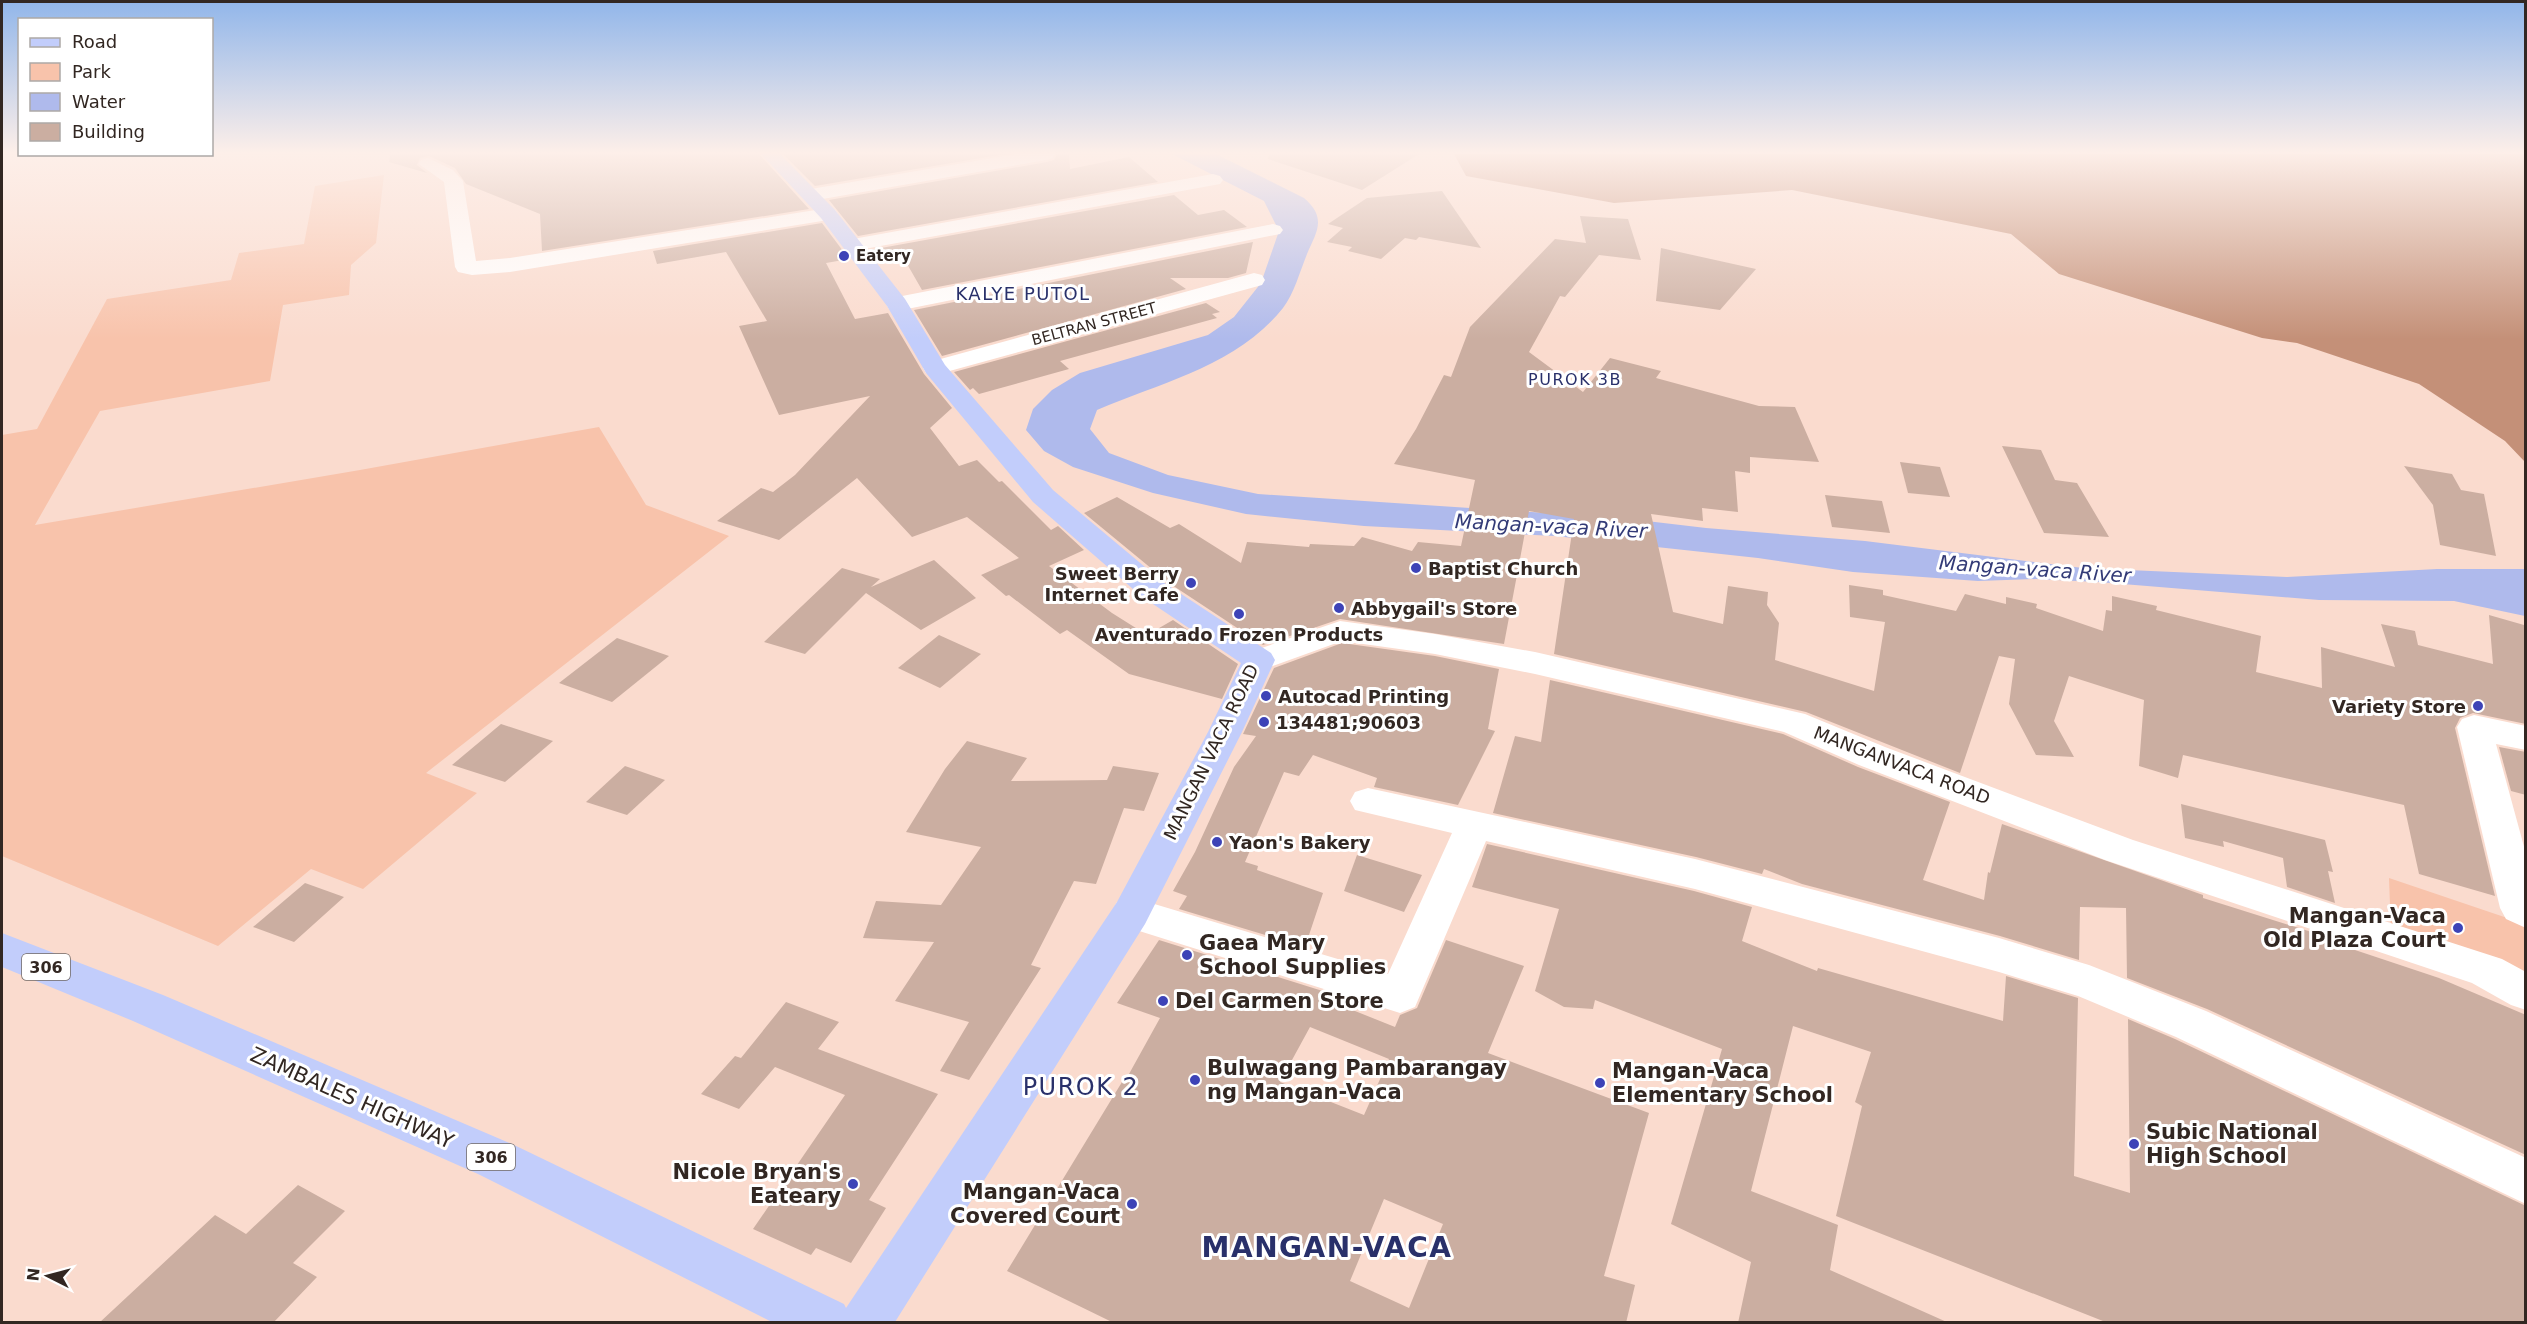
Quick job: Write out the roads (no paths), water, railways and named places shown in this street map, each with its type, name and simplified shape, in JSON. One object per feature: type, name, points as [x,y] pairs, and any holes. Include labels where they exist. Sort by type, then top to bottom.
[{"type":"main road","name":"MANGAN VACA ROAD","points":[[829,216],[897,304],[935,368],[1043,496],[1152,589],[1259,660],[1225,732],[1131,914],[866,1323]]},
{"type":"main road","name":"ZAMBALES HIGHWAY","points":[[2,950],[148,1008],[495,1159],[826,1323]]},
{"type":"street","points":[[458,216],[466,267],[472,268],[510,265],[759,216]]},
{"type":"street","points":[[853,245],[1015,216]]},
{"type":"street","points":[[897,304],[1273,230]]},
{"type":"street","name":"BELTRAN STREET","points":[[935,368],[1254,280]]},
{"type":"street","name":"MANGANVACA ROAD","points":[[1259,660],[1340,631],[1435,644],[1535,663],[1623,681],[1793,722],[1872,756],[2119,850],[2487,972],[2526,993]]},
{"type":"street","points":[[2526,738],[2474,727],[2520,908],[2526,912]]},
{"type":"street","points":[[1368,801],[1695,874],[1999,955],[2089,982],[2191,1024],[2526,1182]]},
{"type":"street","points":[[1131,914],[1400,995],[1475,824]]},
{"type":"water","name":"Mangan-vaca River","points":[[1271,216],[1317,216],[1317,231],[1283,308],[1264,328],[1221,358],[1172,381],[1097,410],[1090,429],[1109,453],[1168,475],[1258,494],[1621,518],[1706,528],[1865,541],[2083,568],[2287,577],[2437,569],[2525,569],[2525,616],[2454,601],[2319,600],[2098,582],[2036,579],[1978,581],[1853,572],[1758,558],[1555,536],[1364,526],[1246,514],[1153,493],[1073,467],[1044,451],[1026,430],[1033,409],[1052,390],[1080,373],[1208,335],[1234,317],[1261,283],[1279,231]]},
{"type":"place","name":"Eatery","points":[[844,256]]},
{"type":"place","name":"Baptist Church","points":[[1416,568]]},
{"type":"place","name":"Sweet Berry Internet Cafe","points":[[1191,583]]},
{"type":"place","name":"Abbygail's Store","points":[[1339,608]]},
{"type":"place","name":"Aventurado Frozen Products","points":[[1239,614]]},
{"type":"place","name":"Autocad Printing","points":[[1266,696]]},
{"type":"place","name":"Variety Store","points":[[2478,706]]},
{"type":"place","name":"134481;90603","points":[[1264,722]]},
{"type":"place","name":"Yaon's Bakery","points":[[1217,842]]},
{"type":"place","name":"Mangan-Vaca Old Plaza Court","points":[[2458,928]]},
{"type":"place","name":"Gaea Mary School Supplies","points":[[1187,955]]},
{"type":"place","name":"Del Carmen Store","points":[[1163,1001]]},
{"type":"place","name":"Bulwagang Pambarangay ng Mangan-Vaca","points":[[1195,1080]]},
{"type":"place","name":"Mangan-Vaca Elementary School","points":[[1600,1083]]},
{"type":"place","name":"Subic National High School","points":[[2134,1144]]},
{"type":"place","name":"Nicole Bryan's Eateary","points":[[853,1184]]},
{"type":"place","name":"Mangan-Vaca Covered Court","points":[[1132,1204]]},
{"type":"district","name":"KALYE PUTOL","points":[[1023,293]]},
{"type":"district","name":"PUROK 3B","points":[[1575,379]]},
{"type":"district","name":"PUROK 2","points":[[1081,1087]]},
{"type":"district","name":"MANGAN-VACA","points":[[1327,1247]]}]
